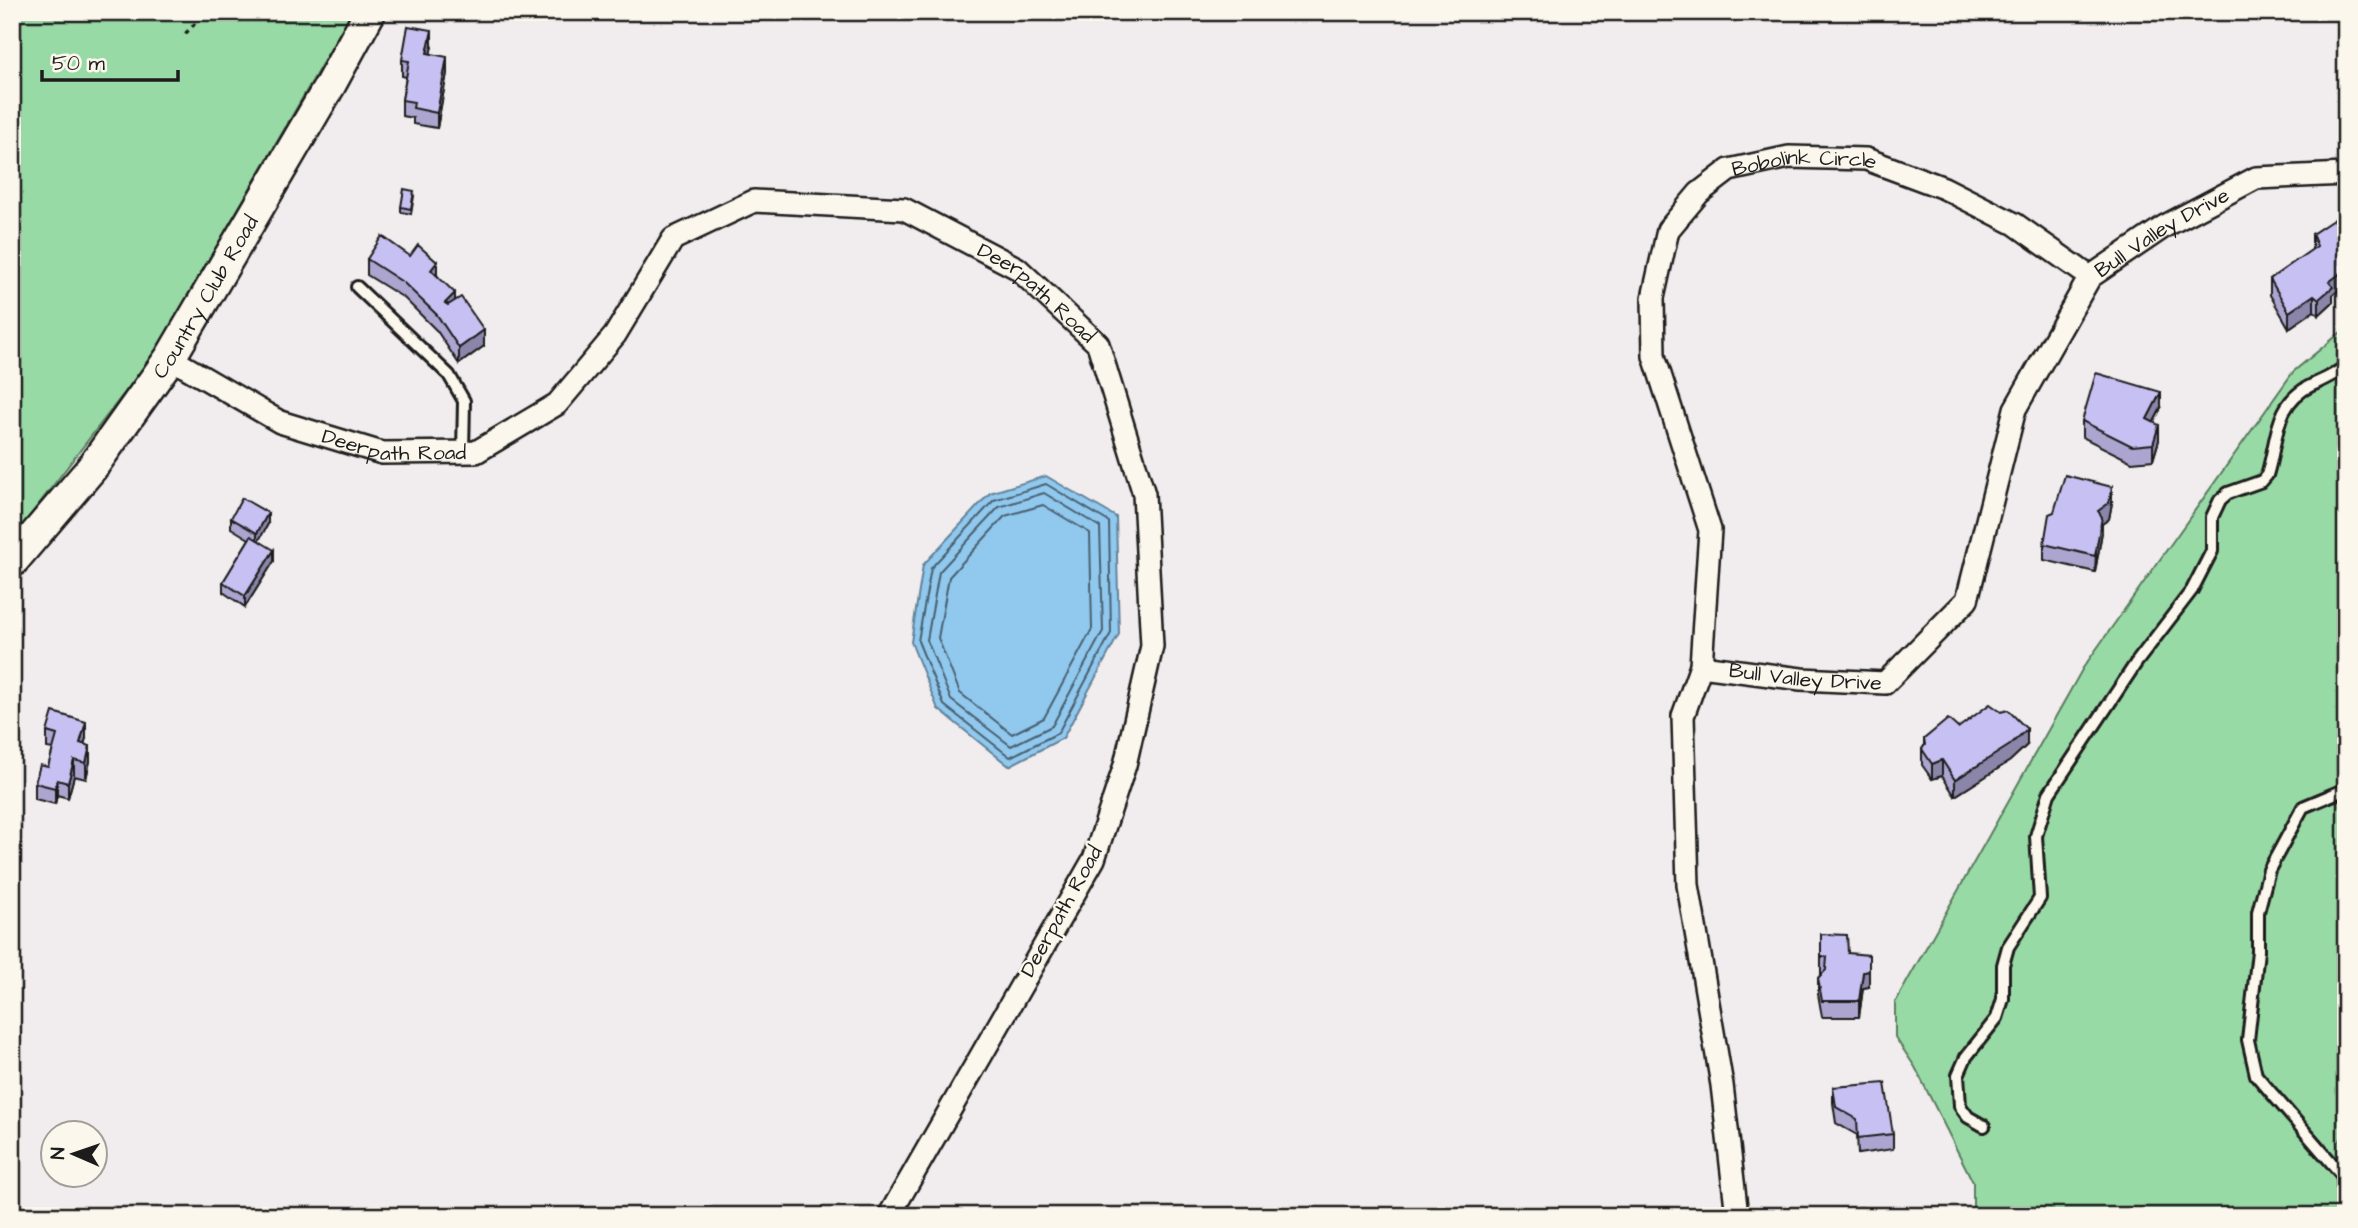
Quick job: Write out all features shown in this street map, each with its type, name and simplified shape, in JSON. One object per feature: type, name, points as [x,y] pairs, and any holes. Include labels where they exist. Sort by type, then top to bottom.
[{"type":"street","name":"Country Club Road","points":[[12,562],[91,469],[170,358],[370,12]]},
{"type":"street","name":"Bobolink Circle","points":[[1700,666],[1710,530],[1654,356],[1653,298],[1668,230],[1699,193],[1729,170],[1790,157],[1866,159],[1944,188],[2015,224],[2090,277]]},
{"type":"street","name":"Bull Valley Drive","points":[[1737,1216],[1722,1085],[1688,884],[1683,716],[1700,666],[1801,679],[1885,683],[1967,600],[2015,409],[2090,277],[2165,226],[2256,178],[2346,174]]},
{"type":"street","name":"Deerpath Road","points":[[170,358],[279,422],[383,453],[476,452],[557,404],[615,335],[673,239],[754,201],[904,209],[1017,268],[1098,344],[1144,494],[1152,646],[1125,765],[1094,859],[889,1216]]},
{"type":"lane","points":[[357,287],[449,375],[464,401],[463,452]]},
{"type":"lane","points":[[1984,1126],[1968,1116],[1960,1106],[1958,1075],[1966,1057],[1997,1018],[2003,999],[2003,965],[2008,947],[2040,898],[2036,836],[2049,794],[2136,663],[2192,590],[2212,551],[2212,517],[2220,500],[2228,493],[2262,481],[2267,475],[2282,411],[2306,389],[2325,381],[2346,366]]},
{"type":"lane","points":[[2345,1216],[2343,1176],[2256,1075],[2248,1040],[2258,951],[2258,912],[2269,870],[2303,807],[2346,789]]},
{"type":"path","points":[[185,34],[206,12]]},
{"type":"green space","points":[[12,12],[352,12],[155,353],[12,539]]},
{"type":"green space","points":[[2346,328],[2346,1133],[2340,1140],[2338,1216],[1973,1216],[1973,1182],[1915,1067],[1895,1037],[1895,1003],[2083,668],[2293,372]]},
{"type":"water","points":[[1046,476],[1116,517],[1119,634],[1063,738],[1009,766],[938,709],[911,642],[923,565],[990,493]]},
{"type":"building","points":[[408,26],[432,30],[427,53],[447,57],[437,113],[413,108],[414,102],[402,100],[409,61],[402,60]]},
{"type":"building","points":[[404,189],[414,191],[411,209],[401,207]]},
{"type":"building","points":[[2336,218],[2346,229],[2346,251],[2341,258],[2346,269],[2329,282],[2333,287],[2319,299],[2314,295],[2289,312],[2270,279],[2317,246],[2312,234]]},
{"type":"building","points":[[382,236],[410,256],[418,245],[437,262],[431,270],[455,293],[445,303],[448,305],[461,297],[484,330],[459,348],[437,315],[404,283],[367,259]]},
{"type":"building","points":[[2096,373],[2161,392],[2147,419],[2159,425],[2153,444],[2132,446],[2082,421]]},
{"type":"building","points":[[2065,475],[2112,487],[2109,503],[2098,511],[2102,517],[2095,556],[2044,544],[2049,514],[2054,512]]},
{"type":"building","points":[[242,498],[268,513],[257,533],[231,518]]},
{"type":"building","points":[[251,536],[274,550],[245,596],[223,582]]},
{"type":"building","points":[[1990,704],[2001,712],[2008,710],[2027,729],[2010,745],[1955,780],[1942,760],[1932,764],[1922,749],[1925,745],[1924,739],[1948,719],[1958,728]]},
{"type":"building","points":[[53,712],[86,722],[80,743],[90,746],[86,763],[74,760],[68,783],[57,780],[55,788],[35,783],[40,765],[48,767],[57,735],[47,732]]},
{"type":"building","points":[[1821,934],[1847,935],[1848,953],[1869,955],[1869,971],[1863,972],[1859,1001],[1822,1001],[1818,978],[1826,970],[1827,957],[1821,957]]},
{"type":"building","points":[[1885,1083],[1893,1134],[1858,1138],[1857,1119],[1836,1107],[1833,1087]]},
{"type":"building","points":[[1862,1207],[1868,1216],[1825,1216],[1824,1211]]}]
